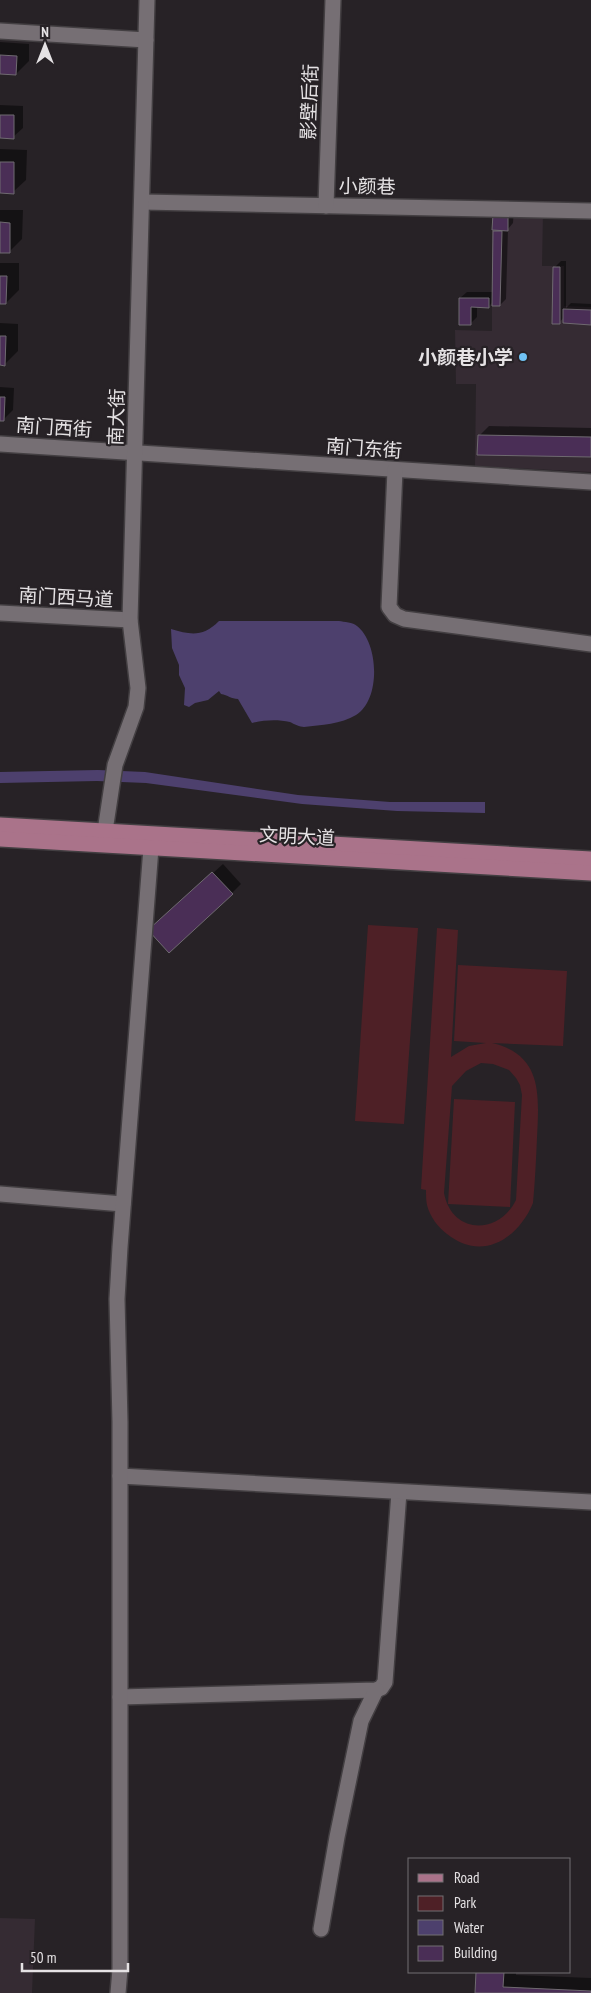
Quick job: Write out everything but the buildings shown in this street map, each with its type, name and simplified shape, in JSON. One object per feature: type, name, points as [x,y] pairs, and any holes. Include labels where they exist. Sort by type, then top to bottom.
[{"type":"main road","name":"文明大道","points":[[0,825],[591,859]]},
{"type":"main road","name":"文明大道","points":[[0,839],[591,873]]},
{"type":"street","name":"南大街","points":[[105,831],[115,765],[136,707],[138,688],[130,620],[147,0]]},
{"type":"street","name":"影壁后街","points":[[326,206],[333,0]]},
{"type":"street","points":[[0,31],[146,40]]},
{"type":"street","name":"小颜巷","points":[[142,202],[591,211]]},
{"type":"street","name":"南门西街","points":[[0,444],[135,453]]},
{"type":"street","name":"南门东街","points":[[135,453],[591,482]]},
{"type":"street","points":[[395,470],[390,607],[395,615],[404,619],[591,644]]},
{"type":"street","name":"南门西马道","points":[[0,613],[130,620]]},
{"type":"street","points":[[118,1993],[120,1969],[120,1476],[117,1299],[151,848]]},
{"type":"street","points":[[0,1194],[123,1204]]},
{"type":"street","points":[[120,1476],[591,1502]]},
{"type":"street","points":[[120,1697],[376,1690],[381,1688],[385,1682],[399,1492]]},
{"type":"street","points":[[321,1929],[337,1837],[361,1721],[376,1690]]},
{"type":"shaded area","name":"小颜巷小学","points":[[492,212],[543,213],[542,266],[564,266],[564,306],[591,307],[591,472],[475,466],[476,384],[456,384],[455,330],[492,331]]},
{"type":"shaded area","points":[[0,1918],[35,1919],[32,1993],[0,1993]]},
{"type":"green space","points":[[368,925],[418,928],[404,1124],[355,1121]]},
{"type":"green space","points":[[437,928],[458,930],[451,1057],[469,1046],[486,1043],[454,1041],[458,965],[567,971],[563,1046],[492,1043],[509,1049],[521,1057],[529,1067],[537,1092],[538,1122],[534,1195],[533,1203],[526,1216],[518,1227],[498,1243],[486,1246],[473,1246],[460,1242],[440,1228],[428,1209],[426,1190],[421,1189]],"holes":[[[481,1063],[493,1064],[509,1070],[520,1085],[522,1095],[516,1200],[499,1220],[477,1225],[466,1223],[456,1217],[449,1207],[444,1193],[452,1086],[466,1071]]]},
{"type":"green space","points":[[454,1099],[515,1102],[510,1207],[448,1204]]},
{"type":"water","points":[[219,621],[339,621],[355,625],[364,634],[370,645],[373,658],[373,685],[370,697],[364,708],[356,715],[344,720],[331,724],[304,727],[280,720],[252,723],[238,699],[221,694],[219,691],[208,700],[195,703],[189,707],[184,705],[185,688],[179,675],[179,665],[172,648],[171,629],[185,633],[197,633],[208,630]]},
{"type":"water","points":[[98,770],[145,772],[298,795],[390,802],[485,802],[485,813],[397,811],[302,804],[146,783],[97,781],[0,783],[0,772]]},
{"type":"place","name":"小颜巷小学","points":[[523,357]]}]
